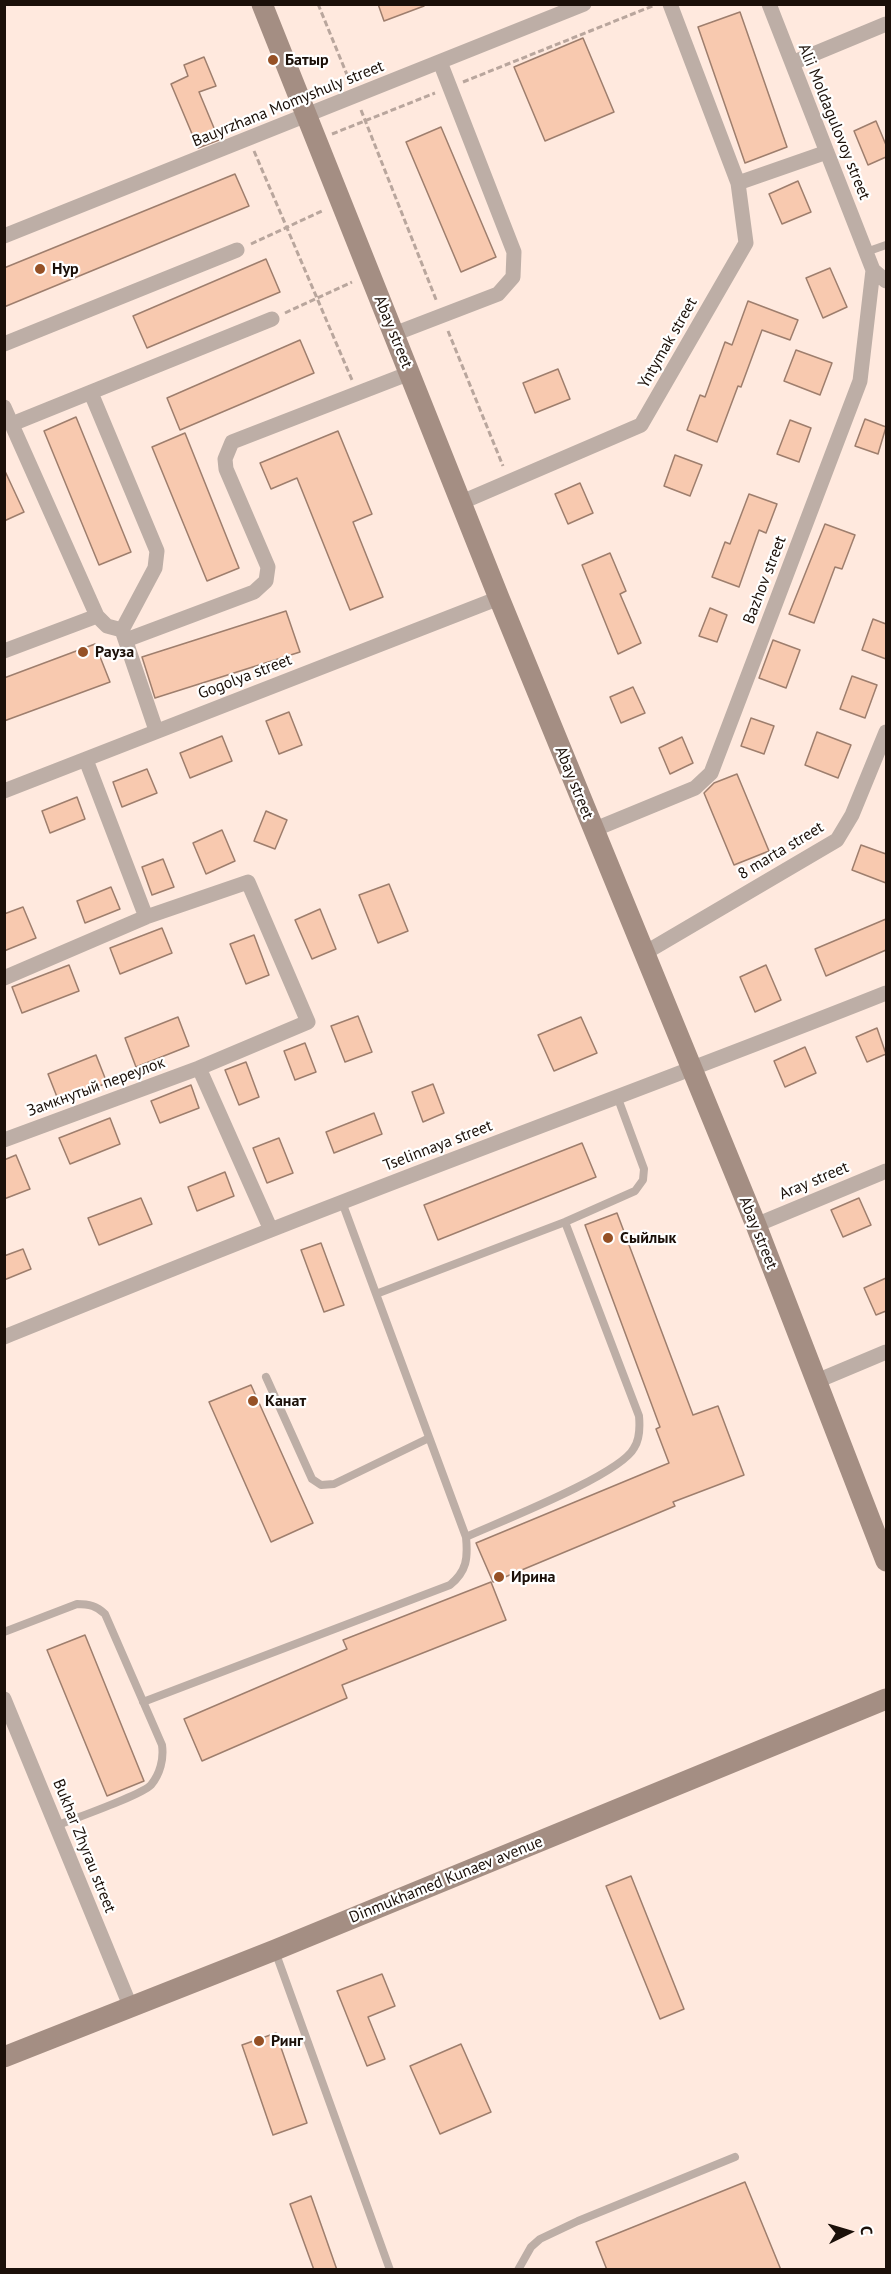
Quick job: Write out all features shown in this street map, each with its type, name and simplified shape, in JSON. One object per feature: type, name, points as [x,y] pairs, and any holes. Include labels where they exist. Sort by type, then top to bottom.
[{"type":"street","name":"Abay street","points":[[262,4],[499,598],[756,1226],[885,1555]]},
{"type":"street","name":"Bauyrzhana Momyshuly street","points":[[4,236],[584,4]]},
{"type":"street","name":"Yntymak street","points":[[462,502],[641,425],[746,243],[738,183],[670,4]]},
{"type":"street","name":"Alii Moldagulovoy street","points":[[769,4],[873,270]]},
{"type":"street","points":[[792,63],[886,24]]},
{"type":"street","points":[[394,334],[498,294],[513,277],[514,252],[440,62]]},
{"type":"street","points":[[738,183],[827,152]]},
{"type":"street","points":[[4,344],[237,250]]},
{"type":"street","points":[[873,270],[886,280]]},
{"type":"street","name":"Bazhov street","points":[[593,830],[695,788],[711,773],[861,381],[873,270]]},
{"type":"street","points":[[12,424],[272,319]]},
{"type":"street","points":[[4,407],[97,616],[107,626],[124,635],[254,592],[266,581],[267,567],[226,470],[225,459],[232,442],[410,373]]},
{"type":"street","points":[[91,393],[157,551],[155,568],[124,635],[156,730]]},
{"type":"street","name":"Gogolya street","points":[[4,791],[499,598]]},
{"type":"street","points":[[5,649],[97,616]]},
{"type":"street","name":"8 marta street","points":[[643,954],[837,840],[852,815],[886,732]]},
{"type":"street","points":[[86,760],[146,917]]},
{"type":"street","name":"Замкнутый переулок","points":[[4,978],[146,917],[248,882],[308,1022],[199,1068],[4,1140]]},
{"type":"street","name":"Tselinnaya street","points":[[4,1337],[342,1202],[617,1096],[691,1070],[886,993]]},
{"type":"street","points":[[199,1068],[271,1230]]},
{"type":"street","name":"Aray street","points":[[756,1226],[886,1171]]},
{"type":"street","points":[[817,1381],[886,1352]]},
{"type":"street","name":"Bukhar Zhyrau street","points":[[4,1699],[131,2008]]},
{"type":"street","name":"Dinmukhamed Kunaev avenue","points":[[4,2057],[275,1950],[886,1699]]},
{"type":"lane","points":[[866,252],[886,245]]},
{"type":"lane","points":[[376,1294],[565,1222],[635,1191],[644,1180],[644,1169],[617,1096]]},
{"type":"lane","points":[[143,1702],[450,1585],[466,1565],[466,1537],[342,1202]]},
{"type":"lane","points":[[466,1537],[600,1476],[624,1460],[634,1448],[640,1431],[639,1416],[565,1222]]},
{"type":"lane","points":[[266,1377],[312,1479],[321,1485],[334,1484],[429,1438]]},
{"type":"lane","points":[[4,1632],[77,1604],[86,1604],[100,1609],[105,1614],[162,1745],[163,1754],[158,1774],[144,1790],[56,1826]]},
{"type":"lane","points":[[275,1950],[390,2270]]},
{"type":"lane","points":[[518,2270],[531,2247],[540,2239],[578,2221],[735,2157]]},
{"type":"path","points":[[318,4],[510,482]]},
{"type":"path","points":[[317,140],[656,4]]},
{"type":"path","points":[[249,139],[358,393]]},
{"type":"path","points":[[237,250],[342,202]]},
{"type":"path","points":[[272,319],[370,273]]},
{"type":"building","points":[[378,4],[424,4],[424,6],[384,21]]},
{"type":"building","points":[[740,12],[787,147],[745,163],[698,27]]},
{"type":"building","points":[[583,38],[614,112],[545,141],[514,67]]},
{"type":"building","points":[[204,57],[216,86],[199,92],[219,140],[198,148],[171,84],[188,76],[184,65]]},
{"type":"building","points":[[876,121],[886,145],[886,157],[868,165],[854,131]]},
{"type":"building","points":[[441,127],[496,257],[461,272],[406,142]]},
{"type":"building","points":[[235,174],[249,206],[4,307],[4,268]]},
{"type":"building","points":[[798,181],[811,212],[782,224],[769,194]]},
{"type":"building","points":[[266,259],[280,292],[147,348],[133,316]]},
{"type":"building","points":[[830,268],[847,307],[823,318],[806,278]]},
{"type":"building","points":[[748,301],[798,320],[790,340],[762,330],[717,442],[687,430],[700,395],[705,397],[725,342],[732,345]]},
{"type":"building","points":[[300,340],[314,373],[180,430],[167,398]]},
{"type":"building","points":[[796,350],[832,363],[820,395],[784,381]]},
{"type":"building","points":[[558,369],[570,399],[535,413],[523,383]]},
{"type":"building","points":[[76,417],[131,552],[99,565],[44,431]]},
{"type":"building","points":[[865,419],[886,427],[878,454],[855,446]]},
{"type":"building","points":[[790,420],[811,428],[799,462],[777,454]]},
{"type":"building","points":[[338,431],[372,514],[353,522],[383,597],[350,610],[297,478],[271,489],[260,463]]},
{"type":"building","points":[[185,433],[239,568],[207,581],[152,447]]},
{"type":"building","points":[[675,455],[702,465],[690,496],[664,486]]},
{"type":"building","points":[[4,469],[24,512],[4,521]]},
{"type":"building","points":[[580,483],[593,513],[568,524],[555,494]]},
{"type":"building","points":[[749,494],[777,504],[766,533],[759,530],[739,587],[712,577],[725,542],[730,544]]},
{"type":"building","points":[[825,524],[855,535],[842,569],[835,567],[814,623],[789,614]]},
{"type":"building","points":[[610,553],[626,591],[620,594],[641,643],[618,654],[582,565]]},
{"type":"building","points":[[710,608],[727,615],[717,642],[699,636]]},
{"type":"building","points":[[286,611],[300,652],[155,698],[142,657]]},
{"type":"building","points":[[873,619],[886,624],[886,659],[862,650]]},
{"type":"building","points":[[773,640],[800,650],[786,688],[759,678]]},
{"type":"building","points":[[95,644],[110,682],[4,721],[4,678]]},
{"type":"building","points":[[852,676],[877,685],[865,718],[840,709]]},
{"type":"building","points":[[633,687],[645,713],[621,723],[610,697]]},
{"type":"building","points":[[289,712],[302,745],[279,754],[266,721]]},
{"type":"building","points":[[751,718],[774,726],[764,754],[741,746]]},
{"type":"building","points":[[817,732],[851,745],[838,778],[805,765]]},
{"type":"building","points":[[222,736],[232,761],[190,778],[180,753]]},
{"type":"building","points":[[682,737],[693,763],[670,774],[659,748]]},
{"type":"building","points":[[147,769],[157,793],[122,807],[113,782]]},
{"type":"building","points":[[737,774],[769,851],[734,865],[704,793],[714,783]]},
{"type":"building","points":[[77,797],[85,819],[50,833],[42,811]]},
{"type":"building","points":[[266,811],[287,820],[275,849],[254,841]]},
{"type":"building","points":[[222,830],[235,861],[206,874],[193,843]]},
{"type":"building","points":[[861,845],[886,854],[886,883],[852,870]]},
{"type":"building","points":[[163,859],[174,887],[152,895],[142,867]]},
{"type":"building","points":[[389,884],[408,931],[378,943],[359,895]]},
{"type":"building","points":[[111,887],[120,909],[85,923],[77,901]]},
{"type":"building","points":[[23,907],[36,938],[4,951],[4,914]]},
{"type":"building","points":[[320,909],[336,949],[312,959],[295,920]]},
{"type":"building","points":[[886,919],[886,950],[826,976],[815,949]]},
{"type":"building","points":[[162,928],[172,953],[120,974],[110,948]]},
{"type":"building","points":[[254,935],[269,975],[246,984],[230,944]]},
{"type":"building","points":[[69,965],[79,991],[22,1013],[12,987]]},
{"type":"building","points":[[766,965],[781,1000],[755,1012],[740,977]]},
{"type":"building","points":[[358,1016],[372,1052],[345,1062],[331,1026]]},
{"type":"building","points":[[178,1017],[189,1046],[136,1067],[125,1038]]},
{"type":"building","points":[[581,1017],[597,1053],[554,1071],[538,1035]]},
{"type":"building","points":[[877,1028],[886,1054],[867,1062],[856,1037]]},
{"type":"building","points":[[305,1043],[316,1072],[295,1080],[284,1051]]},
{"type":"building","points":[[805,1047],[816,1073],[785,1087],[774,1061]]},
{"type":"building","points":[[96,1055],[107,1083],[59,1102],[48,1074]]},
{"type":"building","points":[[246,1062],[259,1097],[239,1105],[225,1070]]},
{"type":"building","points":[[433,1084],[444,1113],[423,1122],[412,1092]]},
{"type":"building","points":[[191,1085],[199,1108],[160,1123],[151,1101]]},
{"type":"building","points":[[374,1113],[382,1134],[334,1153],[326,1132]]},
{"type":"building","points":[[110,1118],[120,1144],[70,1164],[59,1138]]},
{"type":"building","points":[[279,1138],[293,1173],[267,1183],[253,1148]]},
{"type":"building","points":[[582,1143],[596,1177],[438,1240],[424,1205]]},
{"type":"building","points":[[16,1155],[30,1189],[4,1199],[4,1160]]},
{"type":"building","points":[[225,1172],[234,1196],[197,1211],[188,1187]]},
{"type":"building","points":[[141,1198],[152,1224],[99,1245],[88,1218]]},
{"type":"building","points":[[859,1198],[871,1225],[843,1237],[831,1210]]},
{"type":"building","points":[[617,1213],[693,1415],[718,1406],[744,1475],[673,1502],[675,1506],[493,1582],[476,1543],[669,1463],[656,1429],[660,1427],[585,1225]]},
{"type":"building","points":[[321,1243],[344,1305],[324,1312],[301,1250]]},
{"type":"building","points":[[23,1249],[31,1269],[4,1280],[4,1256]]},
{"type":"building","points":[[886,1278],[886,1311],[876,1315],[864,1288]]},
{"type":"building","points":[[251,1385],[313,1523],[271,1542],[209,1402]]},
{"type":"building","points":[[491,1582],[506,1620],[342,1685],[347,1698],[202,1761],[184,1719],[347,1649],[343,1640]]},
{"type":"building","points":[[85,1635],[144,1781],[107,1796],[47,1650]]},
{"type":"building","points":[[631,1876],[684,2009],[660,2019],[606,1886]]},
{"type":"building","points":[[382,1974],[395,2006],[368,2017],[385,2059],[367,2066],[337,1991]]},
{"type":"building","points":[[276,2033],[307,2123],[273,2135],[242,2045]]},
{"type":"building","points":[[461,2044],[491,2112],[440,2134],[410,2066]]},
{"type":"building","points":[[745,2182],[781,2270],[607,2270],[596,2242]]},
{"type":"building","points":[[311,2196],[337,2270],[314,2270],[290,2204]]},
{"type":"place","name":"Батыр","points":[[273,60]]},
{"type":"place","name":"Нур","points":[[40,269]]},
{"type":"place","name":"Рауза","points":[[83,652]]},
{"type":"place","name":"Сыйлык","points":[[608,1238]]},
{"type":"place","name":"Канат","points":[[253,1401]]},
{"type":"place","name":"Ирина","points":[[499,1577]]},
{"type":"place","name":"Ринг","points":[[259,2041]]}]
